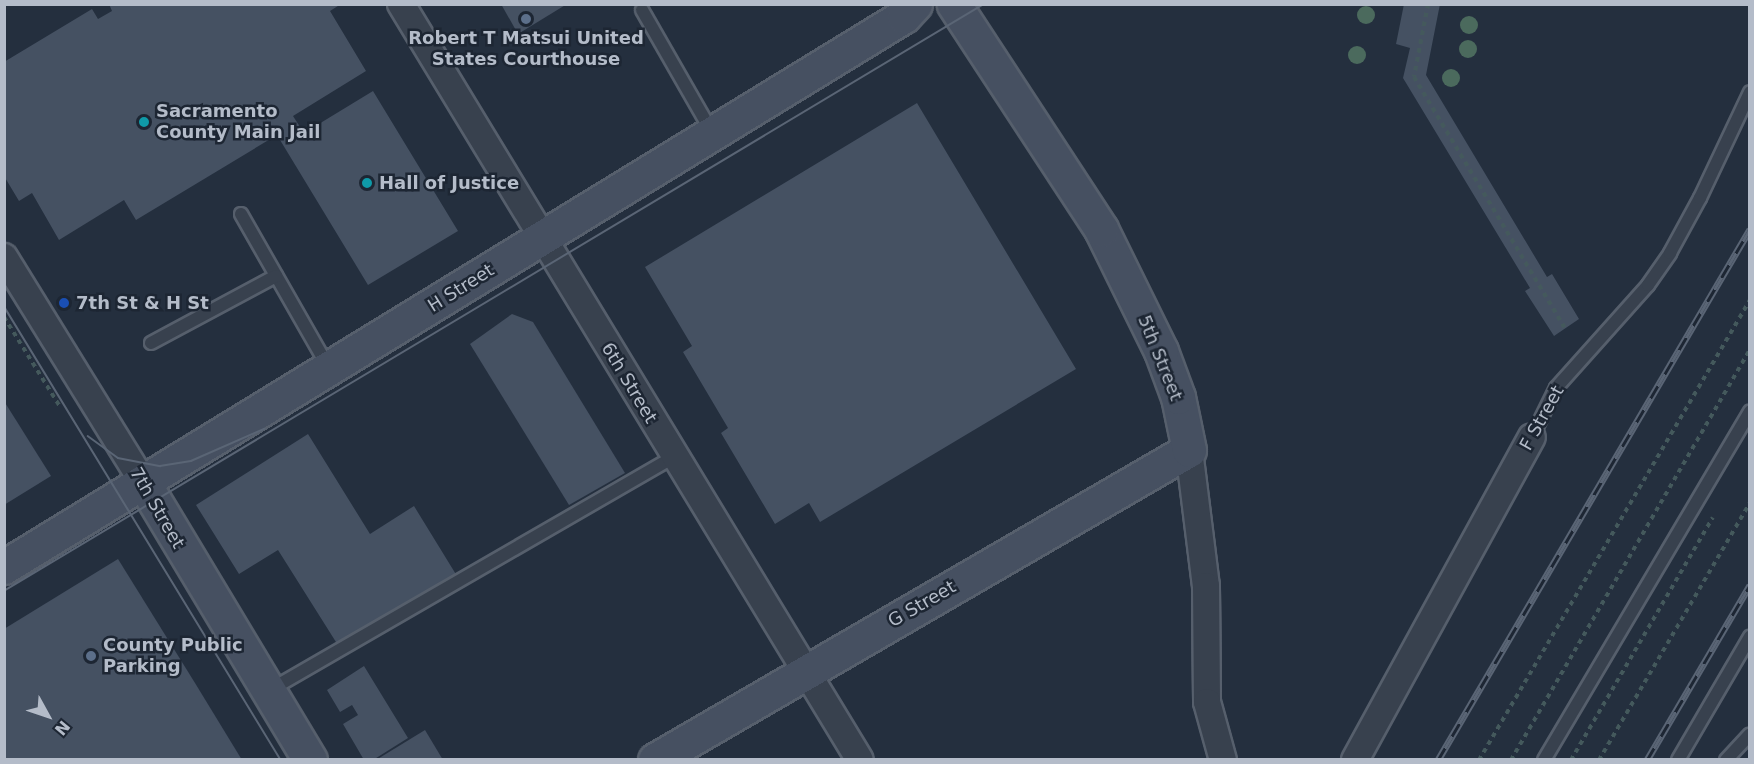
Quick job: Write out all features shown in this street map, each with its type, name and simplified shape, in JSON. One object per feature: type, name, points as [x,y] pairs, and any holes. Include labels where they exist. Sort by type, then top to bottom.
[{"type":"main road","name":"H Street","points":[[4,567],[904,16],[915,4]]},
{"type":"main road","name":"5th Street","points":[[954,4],[1101,229],[1161,351],[1178,398],[1189,450]]},
{"type":"main road","name":"G Street","points":[[655,759],[1189,450]]},
{"type":"main road","name":"7th Street","points":[[143,483],[310,759]]},
{"type":"street","name":"6th Street","points":[[401,4],[674,457],[860,759]]},
{"type":"street","name":"7th Street","points":[[4,257],[143,483]]},
{"type":"street","name":"F Street","points":[[1354,759],[1532,437]]},
{"type":"street","name":"5th Street","points":[[1189,450],[1206,585],[1207,702],[1223,759]]},
{"type":"lane","points":[[642,10],[712,133]]},
{"type":"lane","name":"F Street","points":[[1532,437],[1556,388],[1648,285],[1670,253],[1701,198],[1749,92]]},
{"type":"lane","points":[[242,214],[330,369]]},
{"type":"lane","points":[[151,343],[276,276]]},
{"type":"lane","points":[[1544,759],[1749,411]]},
{"type":"lane","points":[[269,691],[674,457]]},
{"type":"lane","points":[[1678,759],[1749,637]]},
{"type":"lane","points":[[1726,759],[1749,734]]},
{"type":"path","points":[[1428,4],[1414,77],[1564,327]]},
{"type":"path","points":[[1479,759],[1749,300]]},
{"type":"path","points":[[4,317],[58,405]]},
{"type":"path","points":[[1511,759],[1749,350]]},
{"type":"path","points":[[1599,759],[1749,503]]},
{"type":"path","points":[[1571,759],[1715,513]]},
{"type":"building","name":"Sacramento County Main Jail","points":[[109,4],[341,4],[330,11],[366,71],[293,116],[304,133],[373,91],[458,231],[368,285],[277,135],[136,220],[124,200],[59,240],[32,193],[19,201],[4,176],[4,62],[92,9],[98,19],[112,11]]},
{"type":"building","name":"Robert T Matsui United States Courthouse","points":[[501,4],[567,4],[518,34]]},
{"type":"building","points":[[1404,4],[1440,4],[1426,75],[1547,277],[1552,274],[1579,319],[1554,336],[1525,291],[1530,288],[1403,78],[1410,48],[1396,44]]},
{"type":"building","points":[[917,103],[1076,369],[820,522],[809,503],[775,524],[721,433],[728,428],[683,352],[692,346],[645,267]]},
{"type":"building","points":[[512,314],[533,322],[625,473],[569,505],[470,344]]},
{"type":"building","points":[[4,401],[51,476],[4,505]]},
{"type":"building","points":[[308,434],[370,534],[414,506],[457,576],[341,650],[278,550],[239,574],[196,505]]},
{"type":"building","name":"County Public Parking","points":[[118,559],[242,760],[4,760],[4,629]]},
{"type":"building","points":[[364,666],[408,738],[373,760],[364,760],[343,724],[358,715],[352,705],[340,712],[327,690]]},
{"type":"building","points":[[425,730],[443,760],[376,760]]},
{"type":"tram line","points":[[4,591],[984,4]]},
{"type":"tram line","points":[[4,306],[281,760]]},
{"type":"tram line","points":[[88,436],[118,458],[160,466],[191,461],[264,429]]},
{"type":"railway","points":[[1438,760],[1750,229]]},
{"type":"railway","points":[[1647,760],[1750,585]]},
{"type":"place","name":"Robert T Matsui United States Courthouse","points":[[526,19]]},
{"type":"place","name":"Sacramento County Main Jail","points":[[144,122]]},
{"type":"place","name":"Hall of Justice","points":[[367,183]]},
{"type":"place","name":"7th St & H St","points":[[64,303]]},
{"type":"place","name":"County Public Parking","points":[[91,656]]}]
